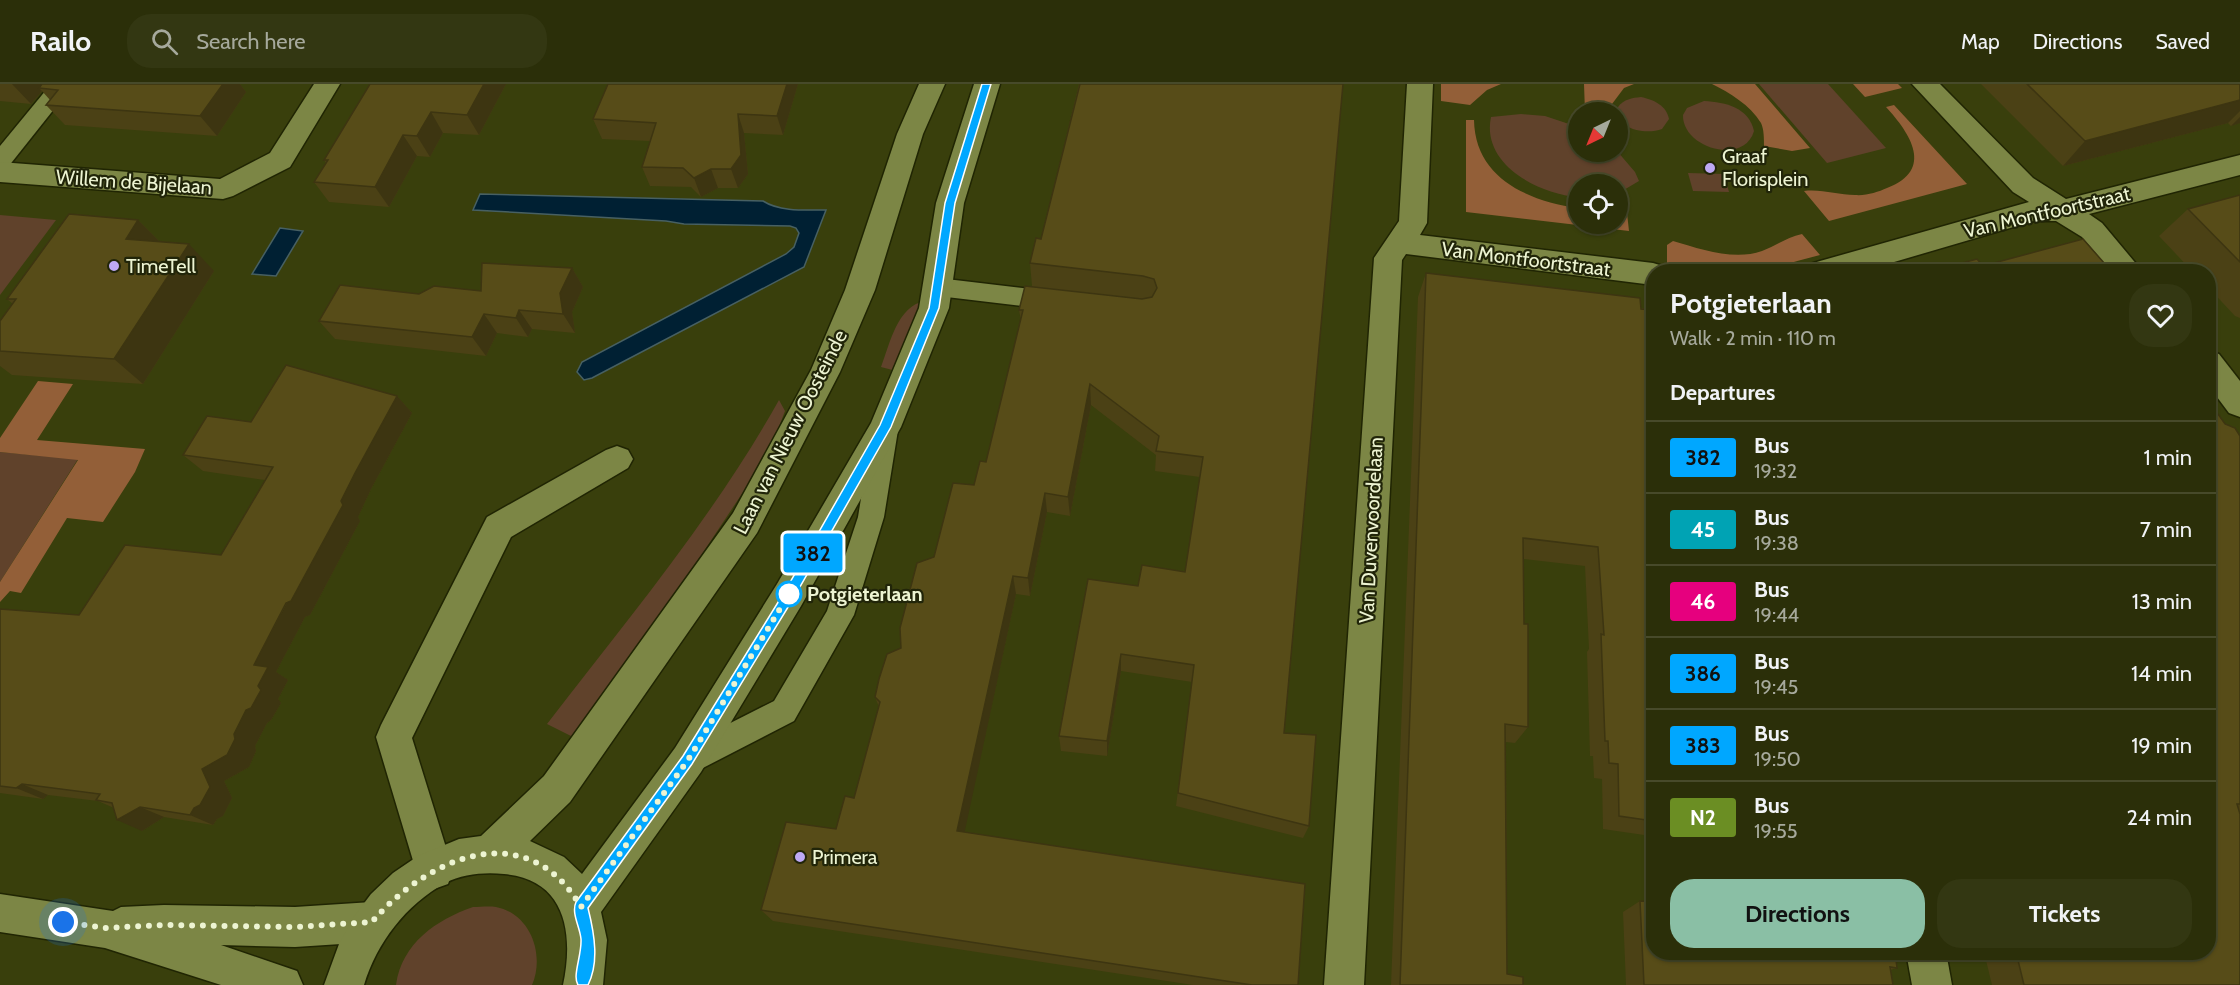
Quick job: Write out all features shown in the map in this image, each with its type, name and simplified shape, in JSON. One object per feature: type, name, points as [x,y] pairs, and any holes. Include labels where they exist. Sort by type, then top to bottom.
[{"type":"street","name":"Willem de Bijelaan","points":[[0,172],[223,189],[280,160],[327,84]]},
{"type":"street","name":"Laan van Nieuw Oosteinde","points":[[489,854],[557,789],[745,523],[825,372],[860,290],[910,134],[932,84]]},
{"type":"street","points":[[581,907],[688,760],[789,595],[885,427],[934,308],[950,203],[987,84]]},
{"type":"street","name":"Van Duvenvoordelaan","points":[[1344,985],[1393,251],[1413,224],[1420,84]]},
{"type":"street","points":[[1925,84],[2023,185],[2092,230],[2122,264]]},
{"type":"street","name":"Van Montfoortstraat","points":[[1849,264],[2034,212],[2064,210],[2240,165]]},
{"type":"street","name":"Van Montfoortstraat","points":[[1393,251],[1646,273]]},
{"type":"street","points":[[2216,373],[2240,404]]},
{"type":"street","points":[[434,870],[394,737],[499,526],[618,459]]},
{"type":"street","points":[[344,985],[351,959],[372,922],[401,892],[434,870],[453,861],[489,854],[510,854],[545,866],[560,877],[581,907],[588,937],[588,955],[583,985]]},
{"type":"street","points":[[0,913],[105,928],[283,985]]},
{"type":"street","points":[[105,928],[164,925],[295,927],[372,922]]},
{"type":"street","points":[[1927,960],[1932,985]]},
{"type":"lane","points":[[0,161],[63,84]]},
{"type":"lane","points":[[938,287],[1075,303]]},
{"type":"lane","points":[[688,760],[784,711],[840,615],[871,517],[885,427]]},
{"type":"shaded area","points":[[1441,84],[1501,84],[1487,90],[1470,105],[1441,101]]},
{"type":"shaded area","points":[[1584,84],[1634,84],[1624,88],[1614,102],[1585,102]]},
{"type":"shaded area","points":[[1712,84],[1755,84],[1810,148],[1792,151],[1764,146],[1763,128],[1751,111],[1726,91]]},
{"type":"shaded area","points":[[1759,84],[1828,84],[1886,148],[1827,163]]},
{"type":"shaded area","points":[[1853,84],[1898,84],[1902,88],[1865,97]]},
{"type":"shaded area","points":[[1641,97],[1655,102],[1665,110],[1669,119],[1662,129],[1640,131],[1628,127],[1628,102],[1624,102],[1631,98]]},
{"type":"shaded area","points":[[1704,101],[1728,105],[1742,112],[1754,131],[1748,142],[1739,148],[1714,149],[1702,144],[1692,136],[1685,127],[1683,115],[1687,108]]},
{"type":"shaded area","points":[[1894,105],[1967,184],[1829,221],[1804,191],[1849,195],[1868,194],[1902,180],[1910,171],[1914,161],[1914,150],[1903,128],[1886,107]]},
{"type":"shaded area","points":[[1521,114],[1545,116],[1568,124],[1568,162],[1626,162],[1639,181],[1628,188],[1628,174],[1568,174],[1568,196],[1546,190],[1516,174],[1504,162],[1495,149],[1490,134],[1491,117]]},
{"type":"shaded area","points":[[1466,120],[1474,120],[1477,140],[1484,157],[1494,171],[1523,192],[1568,206],[1568,224],[1466,212]]},
{"type":"shaded area","points":[[1688,173],[1724,174],[1729,192],[1693,191]]},
{"type":"shaded area","points":[[0,215],[56,220],[0,295]]},
{"type":"shaded area","points":[[1802,234],[1820,255],[1784,264],[1667,263],[1667,245],[1673,241],[1717,253],[1740,255],[1762,251]]},
{"type":"shaded area","points":[[925,301],[900,372],[881,367],[891,337],[901,318],[915,304]]},
{"type":"shaded area","points":[[38,381],[73,384],[37,440],[145,449],[135,472],[103,522],[67,518],[21,593],[10,591],[0,602],[0,582],[78,460],[0,452],[0,438]]},
{"type":"shaded area","points":[[779,400],[785,411],[769,453],[631,661],[575,738],[547,724],[698,526],[754,443]]},
{"type":"shaded area","points":[[0,452],[78,459],[0,582]]},
{"type":"shaded area","points":[[473,907],[496,907],[508,911],[526,927],[536,949],[536,973],[532,985],[396,985],[405,957],[413,945],[434,926]]},
{"type":"water","points":[[480,194],[763,201],[785,209],[826,210],[804,267],[592,378],[584,380],[577,372],[582,362],[786,254],[794,247],[799,233],[796,228],[790,226],[684,224],[666,221],[473,210]]},
{"type":"water","points":[[280,228],[303,231],[276,276],[252,274]]},
{"type":"building","points":[[42,84],[223,84],[200,116],[46,105],[58,90],[39,88]]},
{"type":"building","points":[[370,84],[484,84],[467,115],[431,112],[417,136],[403,135],[375,187],[314,182],[328,160],[324,160]]},
{"type":"building","points":[[608,84],[787,84],[777,116],[738,114],[741,155],[731,169],[711,169],[694,178],[683,168],[642,167],[656,123],[593,119]]},
{"type":"building","points":[[1080,84],[1343,84],[1284,733],[1316,735],[1309,826],[1178,793],[1194,665],[1121,654],[1107,741],[1059,736],[1088,579],[1138,586],[1142,565],[1185,572],[1203,457],[1156,451],[1159,436],[1090,384],[1068,497],[1045,493],[1028,578],[1013,576],[957,831],[1305,884],[1298,985],[1252,985],[761,910],[786,822],[836,829],[845,796],[854,798],[880,702],[875,697],[879,679],[887,654],[901,648],[900,628],[917,563],[934,557],[953,483],[974,485],[980,461],[986,462],[1023,310],[1019,310],[1025,286],[1142,299],[1152,297],[1157,288],[1154,279],[1143,276],[1030,263],[1036,238],[1041,239]]},
{"type":"building","points":[[2027,84],[2240,84],[2240,100],[2085,141]]},
{"type":"building","points":[[2240,195],[2240,262],[2188,209]]},
{"type":"building","points":[[69,214],[138,220],[126,239],[189,244],[114,359],[0,351],[0,321],[16,299],[7,299]]},
{"type":"building","points":[[2083,239],[2105,264],[1990,264]]},
{"type":"building","points":[[1977,259],[1981,264],[1958,264]]},
{"type":"building","points":[[482,263],[572,268],[560,293],[563,314],[519,310],[516,318],[484,314],[472,337],[319,321],[340,285],[419,294],[434,286],[481,291]]},
{"type":"building","points":[[1426,273],[1640,298],[1641,309],[1646,309],[1646,820],[1619,816],[1618,764],[1609,763],[1608,741],[1605,741],[1601,634],[1604,635],[1598,547],[1523,538],[1524,624],[1528,624],[1528,727],[1505,724],[1507,974],[1523,977],[1523,985],[1400,985]]},
{"type":"building","points":[[286,365],[397,396],[341,501],[343,505],[291,601],[286,603],[254,665],[268,667],[258,686],[261,690],[251,708],[246,710],[227,755],[202,769],[210,787],[200,805],[194,808],[190,815],[140,807],[117,820],[112,803],[96,800],[100,794],[22,784],[16,788],[0,786],[0,609],[79,615],[125,545],[221,555],[273,467],[183,455],[207,416],[251,422]]},
{"type":"building","points":[[2216,411],[2225,424],[2235,428],[2240,436],[2240,804],[2237,804],[2240,814],[2240,985],[2024,985],[2018,960],[2216,960]]},
{"type":"building","points":[[1640,901],[1646,901],[1646,960],[1896,960],[1897,968],[1890,967],[1893,985],[1644,985]]},
{"type":"bus line","name":"382","points":[[583,985],[588,955],[588,937],[581,907],[688,760],[789,595],[885,427],[934,308],[950,203],[986,84]]},
{"type":"place","name":"Graaf Florisplein","points":[[1710,168]]},
{"type":"place","name":"TimeTell","points":[[114,266]]},
{"type":"place","name":"Potgieterlaan","points":[[789,594]]},
{"type":"place","name":"Primera","points":[[800,857]]},
{"type":"route","points":[[63,922],[105,928],[164,925],[295,927],[372,922],[401,892],[434,870],[453,861],[489,854],[510,854],[545,866],[560,877],[581,907],[688,760],[789,594]]}]
